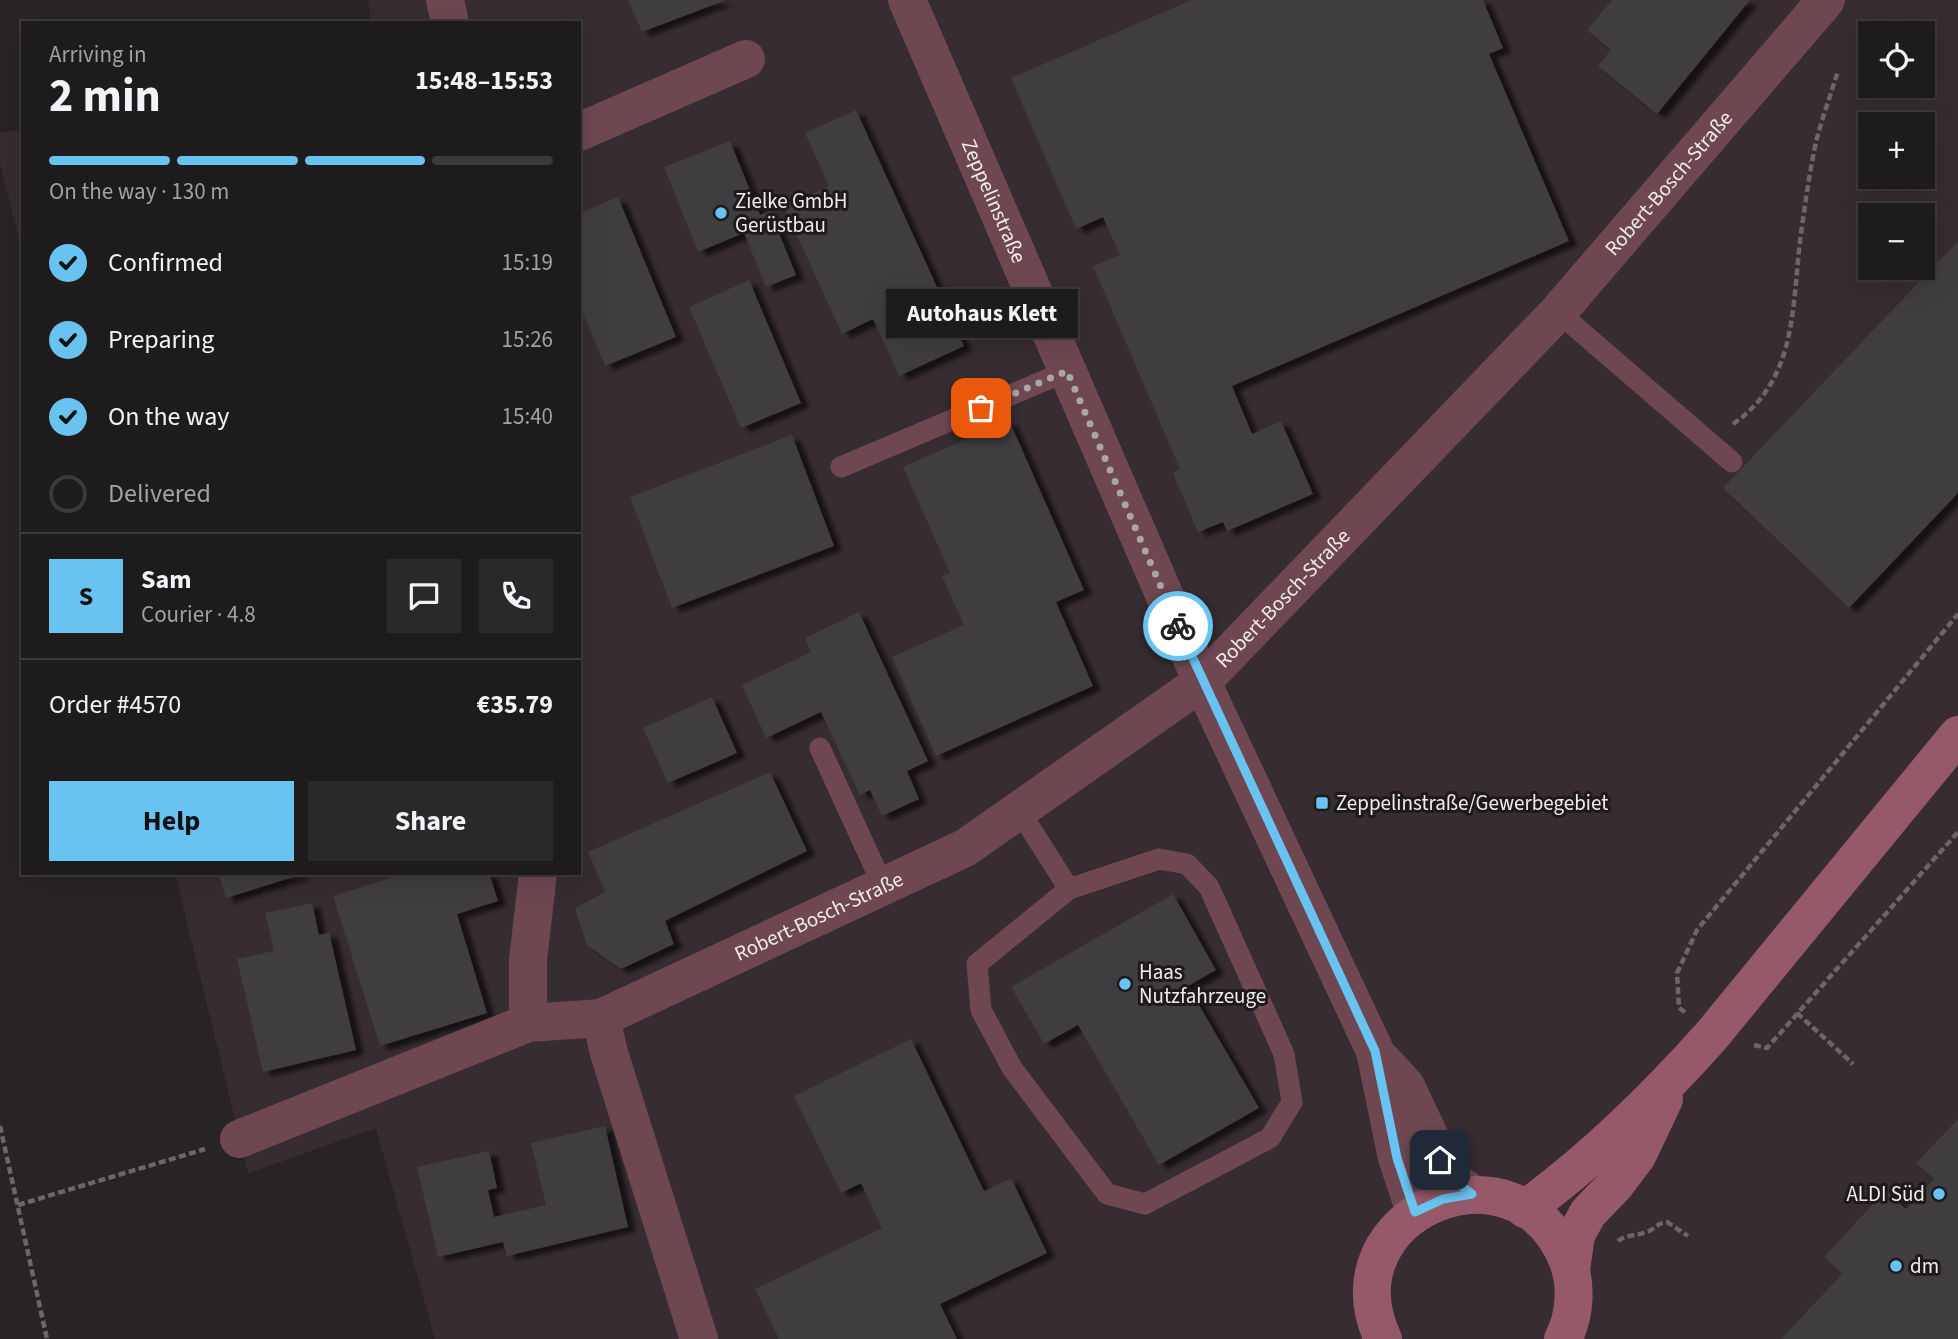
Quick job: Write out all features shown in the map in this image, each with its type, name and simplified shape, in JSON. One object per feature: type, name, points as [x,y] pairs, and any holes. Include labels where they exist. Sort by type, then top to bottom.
[{"type":"main road","points":[[1525,1209],[1570,1176],[1673,1078],[1712,1035],[1958,735]]},
{"type":"main road","points":[[1563,1339],[1574,1300],[1571,1270],[1576,1235],[1588,1213],[1615,1185],[1637,1156],[1673,1078]]},
{"type":"main road","points":[[1383,1339],[1373,1302],[1374,1276],[1382,1252],[1397,1230],[1415,1212],[1443,1199],[1472,1194],[1500,1198],[1525,1209],[1546,1225],[1562,1246],[1571,1270]]},
{"type":"street","points":[[445,0],[450,21]]},
{"type":"street","name":"Zeppelinstraße","points":[[907,0],[1202,682],[1375,1051],[1397,1158],[1415,1212]]},
{"type":"street","name":"Robert-Bosch-Straße","points":[[239,1139],[528,1023],[601,1018],[965,848],[1202,682],[1558,312],[1826,0]]},
{"type":"street","points":[[581,131],[746,59]]},
{"type":"street","points":[[528,1023],[528,960],[538,875]]},
{"type":"street","points":[[601,1018],[609,1053],[699,1339]]},
{"type":"street","name":"Zeppelinstraße","points":[[1375,1051],[1406,1086],[1448,1176],[1472,1194]]},
{"type":"lane","points":[[1558,312],[1732,462]]},
{"type":"lane","points":[[841,467],[1067,371]]},
{"type":"lane","points":[[820,748],[883,886]]},
{"type":"lane","points":[[1018,810],[1069,889]]},
{"type":"lane","points":[[1159,859],[1187,864],[1209,887],[1284,1055],[1292,1102],[1270,1138],[1145,1204],[1107,1194],[1012,1068],[981,1010],[977,964],[1069,889],[1159,859]]},
{"type":"path","points":[[1709,441],[1748,413],[1771,384],[1790,337],[1801,228],[1814,153],[1838,71]]},
{"type":"path","points":[[1958,614],[1697,930],[1677,973],[1679,1008],[1712,1035],[1767,1048],[1958,832]]},
{"type":"path","points":[[1797,1013],[1853,1063]]},
{"type":"path","points":[[0,1126],[47,1339]]},
{"type":"path","points":[[18,1205],[239,1139]]},
{"type":"path","points":[[1616,1244],[1622,1238],[1649,1232],[1658,1223],[1667,1222],[1688,1236]]},
{"type":"shaded area","points":[[368,0],[1958,0],[1958,1339],[435,1339],[376,1128],[248,1173],[175,875],[581,875],[581,21],[371,21]]},
{"type":"shaded area","points":[[21,129],[21,247],[0,163],[0,133]]},
{"type":"building","points":[[628,0],[726,0],[642,32]]},
{"type":"building","points":[[1192,0],[1483,0],[1503,48],[1489,54],[1569,241],[1232,386],[1252,434],[1281,421],[1313,494],[1227,531],[1223,522],[1198,532],[1173,473],[1180,469],[1093,266],[1120,255],[1103,217],[1076,229],[1011,78]]},
{"type":"building","points":[[1612,0],[1750,0],[1657,114],[1598,66],[1611,50],[1587,30]]},
{"type":"building","points":[[856,110],[964,346],[899,376],[873,319],[842,334],[784,207],[829,186],[805,133]]},
{"type":"building","name":"Zielke GmbH Gerüstbau","points":[[730,141],[760,215],[770,211],[796,275],[766,287],[744,233],[698,252],[664,167]]},
{"type":"building","points":[[618,197],[676,337],[605,366],[581,309],[581,212]]},
{"type":"building","points":[[1958,241],[1958,493],[1849,608],[1723,488],[1921,280],[1935,280],[1935,265]]},
{"type":"building","points":[[749,280],[801,403],[741,428],[689,307]]},
{"type":"building","points":[[1009,420],[1084,590],[1056,602],[1093,686],[936,756],[892,657],[964,625],[942,576],[950,573],[903,467]]},
{"type":"building","points":[[792,435],[834,546],[672,608],[630,497]]},
{"type":"building","points":[[859,612],[928,761],[907,771],[919,799],[882,816],[870,790],[860,795],[821,712],[766,738],[742,685],[811,652],[805,638]]},
{"type":"building","points":[[712,697],[737,753],[668,783],[643,728]]},
{"type":"building","points":[[770,772],[807,851],[665,921],[674,944],[621,969],[587,945],[575,908],[605,892],[588,852]]},
{"type":"building","points":[[219,875],[300,875],[226,898]]},
{"type":"building","points":[[400,875],[490,875],[498,901],[457,914],[487,1013],[380,1046],[333,896]]},
{"type":"building","points":[[1173,894],[1216,970],[1188,986],[1259,1108],[1159,1165],[1078,1025],[1044,1044],[1011,987]]},
{"type":"building","points":[[312,903],[319,935],[329,932],[356,1050],[263,1072],[237,959],[274,951],[265,913]]},
{"type":"building","points":[[911,1039],[984,1191],[1011,1178],[1047,1253],[940,1304],[957,1339],[779,1339],[755,1289],[882,1228],[861,1183],[841,1193],[794,1096]]},
{"type":"building","name":"dm","points":[[1958,1119],[1958,1339],[1781,1339],[1842,1274],[1824,1257],[1885,1191],[1906,1209],[1934,1179],[1916,1163]]},
{"type":"building","points":[[605,1126],[628,1227],[507,1256],[503,1242],[438,1257],[417,1167],[489,1151],[497,1188],[488,1190],[494,1217],[546,1205],[531,1143]]},
{"type":"way so far","points":[[981,408],[1067,371],[1178,626]]},
{"type":"place","name":"Zielke GmbH Gerüstbau","points":[[721,213]]},
{"type":"place","name":"Autohaus Klett","points":[[981,408]]},
{"type":"place","name":"Zeppelinstraße/Gewerbegebiet","points":[[1322,803]]},
{"type":"place","name":"Haas Nutzfahrzeuge","points":[[1125,984]]},
{"type":"place","name":"ALDI Süd","points":[[1939,1194]]},
{"type":"place","name":"dm","points":[[1896,1266]]},
{"type":"route","points":[[1178,626],[1375,1051],[1397,1158],[1415,1212],[1443,1199],[1472,1194],[1448,1176],[1440,1160]]}]
